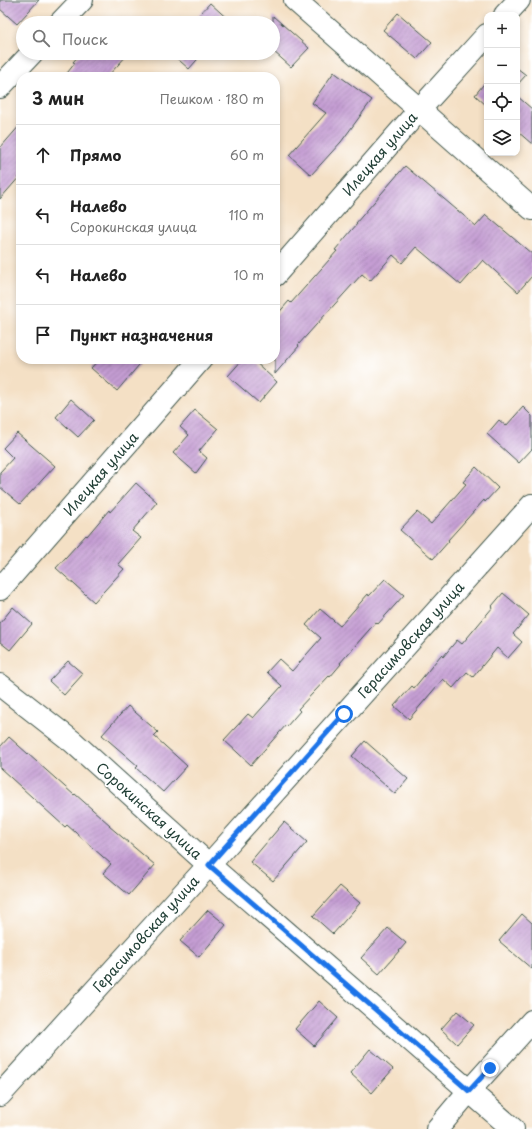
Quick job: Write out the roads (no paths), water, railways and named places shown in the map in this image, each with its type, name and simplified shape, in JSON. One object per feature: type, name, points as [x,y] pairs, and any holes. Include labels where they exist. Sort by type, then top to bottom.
[{"type":"street","points":[[67,16],[82,0]]},
{"type":"street","points":[[295,0],[532,209]]},
{"type":"street","points":[[508,12],[519,0]]},
{"type":"street","name":"Илецкая улица","points":[[280,269],[419,110],[484,38]]},
{"type":"street","points":[[0,87],[25,60]]},
{"type":"street","name":"Илецкая улица","points":[[0,589],[197,364]]},
{"type":"street","name":"Герасимовская улица","points":[[0,1096],[532,505]]},
{"type":"street","name":"Сорокинская улица","points":[[0,685],[73,742],[209,865],[513,1129]]},
{"type":"street","points":[[437,1129],[532,1021]]}]
